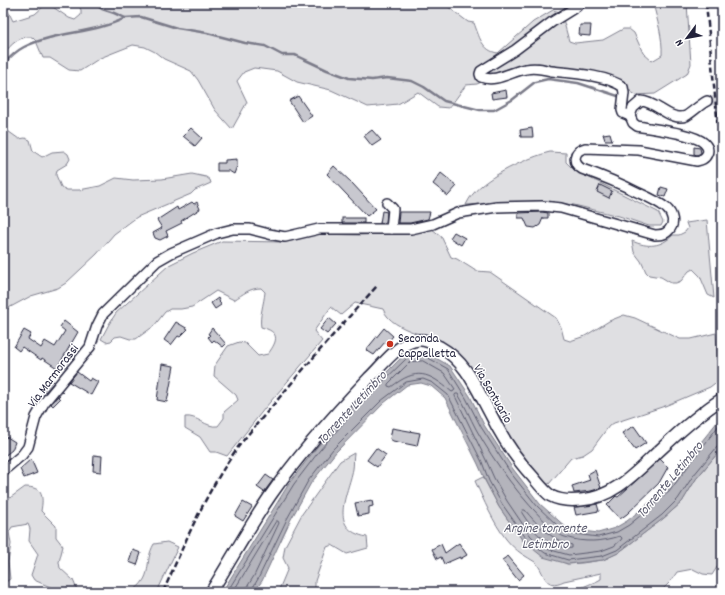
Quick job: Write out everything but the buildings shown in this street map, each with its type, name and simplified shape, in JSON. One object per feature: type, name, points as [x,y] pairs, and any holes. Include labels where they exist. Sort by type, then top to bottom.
[{"type":"main road","name":"Via Santuario","points":[[211,592],[271,496],[310,444],[348,399],[393,354],[410,343],[419,340],[430,342],[443,349],[456,359],[473,380],[491,415],[515,455],[534,480],[551,495],[559,499],[583,500],[598,496],[617,487],[640,469],[707,408],[722,399]]},
{"type":"street","points":[[580,3],[515,50],[481,71],[481,77],[491,79],[516,71],[534,68],[570,72],[612,82],[623,88],[624,93],[622,110],[623,113],[630,116],[633,108],[642,101],[649,102],[675,117],[686,116],[707,101]]},
{"type":"street","name":"Via Marmorassi","points":[[3,471],[28,448],[36,417],[44,403],[90,347],[103,314],[157,261],[217,233],[233,229],[250,229],[284,237],[319,229],[411,229],[433,224],[458,212],[497,207],[542,206],[561,208],[655,234],[664,234],[670,229],[673,220],[666,208],[626,186],[579,167],[575,161],[576,154],[584,148],[639,150],[697,161],[706,157],[707,147],[703,142],[689,136],[637,126],[633,123],[630,116]]},
{"type":"street","points":[[387,203],[394,209],[391,229]]},
{"type":"shaded area","points":[[3,3],[13,21],[35,14],[44,6],[50,5],[69,18],[75,20],[81,15],[81,10],[78,3],[443,3],[468,22],[474,23],[485,46],[493,52],[498,53],[533,22],[553,10],[564,13],[563,19],[569,41],[575,43],[603,40],[623,29],[629,29],[634,33],[643,53],[652,61],[662,55],[661,35],[653,3],[687,3],[691,64],[687,74],[655,94],[636,95],[631,92],[624,82],[594,73],[538,63],[492,77],[477,84],[466,85],[449,108],[438,107],[418,92],[398,104],[368,107],[331,90],[297,82],[277,71],[254,68],[244,72],[237,81],[247,102],[232,129],[215,110],[198,80],[191,71],[164,59],[145,47],[133,45],[100,58],[80,71],[69,70],[50,58],[43,58],[36,41],[32,37],[27,37],[20,39],[4,53],[6,65],[3,74]]},
{"type":"shaded area","points":[[5,129],[19,139],[25,138],[30,140],[33,151],[42,157],[52,152],[64,151],[68,154],[70,159],[67,164],[57,170],[56,175],[61,187],[67,190],[79,190],[100,186],[116,178],[133,180],[162,179],[192,174],[206,177],[211,183],[195,190],[191,194],[137,217],[114,234],[97,254],[66,283],[58,288],[31,296],[3,311],[3,130]]},
{"type":"shaded area","points":[[550,152],[566,153],[566,162],[574,170],[658,212],[663,222],[661,226],[649,226],[619,216],[574,205],[536,201],[466,205],[471,196],[479,187],[498,174],[531,158]]},
{"type":"shaded area","points":[[707,220],[714,298],[708,295],[700,276],[693,269],[689,271],[681,281],[676,283],[671,283],[661,277],[649,275],[646,272],[641,261],[634,252],[632,241],[643,245],[659,244],[673,235],[679,235],[685,232],[688,228],[686,223]]},
{"type":"shaded area","points":[[432,229],[441,236],[451,257],[476,271],[490,272],[556,318],[561,327],[564,339],[570,341],[585,336],[609,321],[624,315],[635,318],[680,339],[691,339],[716,333],[719,380],[710,387],[665,406],[609,426],[592,449],[583,455],[571,458],[549,484],[546,484],[527,463],[514,445],[486,392],[464,360],[455,351],[447,346],[405,329],[388,317],[383,309],[355,303],[341,315],[331,307],[314,331],[322,341],[265,408],[227,456],[216,452],[210,452],[200,437],[185,428],[185,417],[194,418],[209,425],[218,426],[224,418],[224,412],[238,400],[236,395],[214,376],[215,365],[228,346],[239,342],[245,343],[258,356],[268,354],[272,349],[275,340],[274,334],[271,331],[261,327],[261,314],[265,292],[261,288],[250,290],[234,300],[216,291],[192,307],[170,309],[165,312],[154,326],[136,339],[121,336],[115,337],[111,341],[106,342],[101,339],[116,313],[169,265],[222,241],[286,242],[319,234],[359,235],[411,233]]},
{"type":"shaded area","points":[[722,448],[722,561],[712,575],[703,574],[693,569],[677,572],[671,581],[660,592],[576,592],[601,579],[601,573],[552,584],[548,582],[535,562],[518,551],[506,539],[485,504],[475,481],[483,477],[499,507],[523,541],[567,564],[582,563],[603,560],[618,553],[664,518],[682,502],[696,479]]},
{"type":"shaded area","points":[[354,453],[353,469],[343,510],[344,519],[347,527],[355,533],[367,537],[368,548],[347,554],[332,545],[327,547],[315,581],[315,592],[278,592],[288,568],[283,558],[285,546],[302,514],[340,461]]},
{"type":"shaded area","points":[[25,487],[35,488],[42,496],[41,511],[56,526],[56,537],[63,546],[59,562],[60,568],[73,580],[78,592],[57,592],[55,589],[34,580],[31,575],[38,554],[29,541],[30,529],[28,524],[12,527],[9,532],[11,544],[8,562],[10,579],[3,584],[3,503]]},
{"type":"shaded area","points":[[167,542],[178,547],[157,592],[131,592],[143,581],[146,575],[149,557],[154,544]]},
{"type":"water","name":"Argine torrente Letimbro","points":[[425,352],[450,366],[470,396],[484,425],[513,469],[540,504],[568,529],[598,533],[615,528],[627,521],[666,489],[685,462],[722,416],[722,448],[696,479],[682,502],[664,518],[618,553],[603,560],[568,564],[543,557],[523,541],[499,507],[445,398],[431,386],[421,383],[407,385],[384,403],[336,452],[311,483],[290,521],[262,581],[254,592],[222,592],[290,482],[317,447],[358,401],[406,353]]},
{"type":"waterway","points":[[94,3],[102,9],[125,18],[141,17],[177,28],[265,46],[282,55],[295,55],[327,70],[349,78],[372,80],[387,78],[412,81],[424,87],[444,101],[480,110],[494,110],[512,100],[535,82],[548,79],[578,83],[618,96]]},
{"type":"waterway","points":[[3,65],[18,51],[36,42],[101,27],[125,18]]},
{"type":"tunnel","points":[[707,101],[722,100]]},
{"type":"railway","points":[[706,3],[722,168]]},
{"type":"railway","points":[[163,592],[209,493],[239,445],[377,286]]},
{"type":"place","name":"Seconda Cappelletta","points":[[390,344]]},
{"type":"water label","name":"Torrente Letimbro","points":[[351,407]]},
{"type":"water label","name":"Torrente Letimbro","points":[[669,479]]}]
